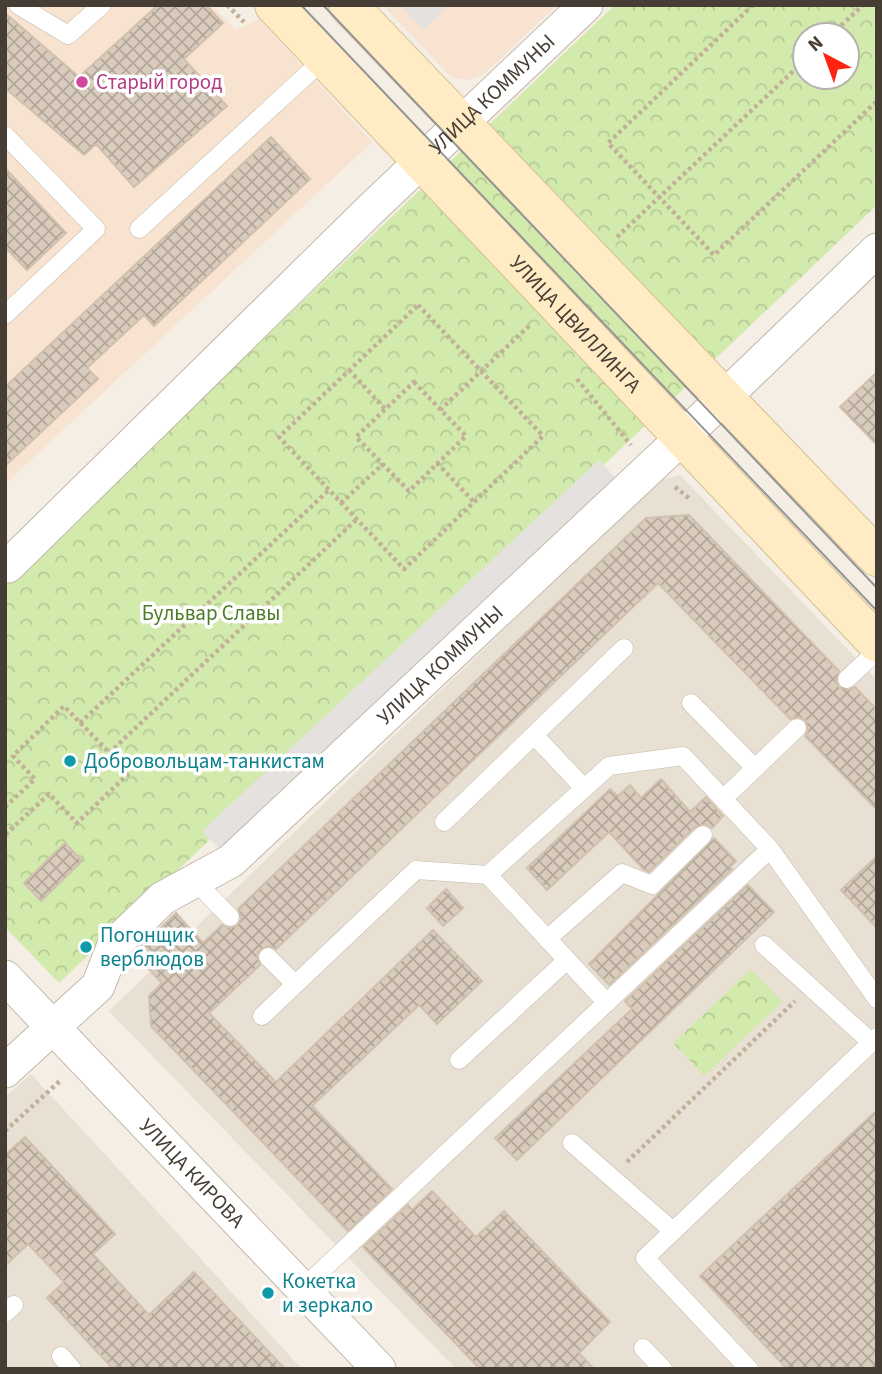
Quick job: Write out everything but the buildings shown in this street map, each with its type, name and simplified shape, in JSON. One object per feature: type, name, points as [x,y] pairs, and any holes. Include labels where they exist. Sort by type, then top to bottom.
[{"type":"main road","name":"УЛИЦА ЦВИЛЛИНГА","points":[[274,5],[877,643]]},
{"type":"main road","points":[[348,5],[877,557]]},
{"type":"street","name":"УЛИЦА КОММУНЫ","points":[[8,566],[420,162],[586,5]]},
{"type":"street","name":"УЛИЦА КОММУНЫ","points":[[5,1071],[98,986],[114,944],[163,898],[231,862],[725,398],[877,250]]},
{"type":"street","name":"УЛИЦА КИРОВА","points":[[5,978],[379,1369]]},
{"type":"lane","points":[[18,5],[68,35],[102,5]]},
{"type":"lane","points":[[139,229],[324,59]]},
{"type":"lane","points":[[5,135],[96,229],[5,315]]},
{"type":"lane","points":[[444,822],[624,648]]},
{"type":"lane","points":[[847,680],[877,651]]},
{"type":"lane","points":[[691,703],[755,768]]},
{"type":"lane","points":[[723,799],[797,727]]},
{"type":"lane","points":[[534,735],[584,788]]},
{"type":"lane","points":[[488,875],[609,766],[683,756],[770,849],[877,999]]},
{"type":"lane","points":[[547,939],[622,873],[652,885],[703,835]]},
{"type":"lane","points":[[302,1289],[770,849]]},
{"type":"lane","points":[[262,1016],[416,870],[488,875],[607,1003]]},
{"type":"lane","points":[[195,881],[230,917]]},
{"type":"lane","points":[[749,1369],[645,1258],[874,1040],[764,945]]},
{"type":"lane","points":[[268,957],[295,984]]},
{"type":"lane","points":[[459,1060],[567,960]]},
{"type":"lane","points":[[572,1143],[673,1231]]},
{"type":"lane","points":[[643,1348],[663,1369]]},
{"type":"path","points":[[753,5],[608,143],[714,255],[877,101]]},
{"type":"path","points":[[846,21],[863,5]]},
{"type":"path","points":[[614,240],[791,73]]},
{"type":"path","points":[[418,305],[481,371],[543,436],[404,569],[279,437],[418,305]]},
{"type":"path","points":[[440,410],[533,322]]},
{"type":"path","points":[[349,370],[385,409]]},
{"type":"path","points":[[414,382],[440,410],[466,436],[409,491],[356,437],[414,382]]},
{"type":"path","points":[[437,463],[474,502]]},
{"type":"path","points":[[341,503],[383,464]]},
{"type":"path","points":[[80,723],[329,490]]},
{"type":"path","points":[[109,753],[357,519]]},
{"type":"path","points":[[5,807],[35,779],[13,756],[64,706],[129,774],[77,824],[49,794],[5,835]]},
{"type":"path","points":[[611,1177],[810,987]]},
{"type":"path","points":[[5,1131],[83,1059]]},
{"type":"shaded area","points":[[5,5],[212,5],[236,30],[259,19],[372,142],[5,484]]},
{"type":"shaded area","points":[[383,5],[557,5],[483,75],[468,80],[451,77]]},
{"type":"shaded area","points":[[400,5],[450,5],[423,30]]},
{"type":"shaded area","points":[[599,460],[627,490],[231,861],[202,831]]},
{"type":"shaded area","points":[[680,475],[877,680],[877,1369],[456,1369],[109,1011],[658,481]]},
{"type":"shaded area","points":[[31,1074],[302,1369],[5,1369],[5,1097]]},
{"type":"green space","name":"Бульвар Славы","points":[[615,5],[877,5],[877,205],[59,983],[5,927],[5,584]]},
{"type":"green space","points":[[751,969],[782,1002],[704,1076],[673,1043]]},
{"type":"tram line","points":[[301,5],[877,611]]},
{"type":"tram line","points":[[323,5],[877,588]]},
{"type":"place","name":"Старый город","points":[[82,82]]},
{"type":"place","name":"Добровольцам-танкистам","points":[[70,761]]},
{"type":"place","name":"Погонщик верблюдов","points":[[86,947]]},
{"type":"place","name":"Кокетка и зеркало","points":[[268,1293]]}]
